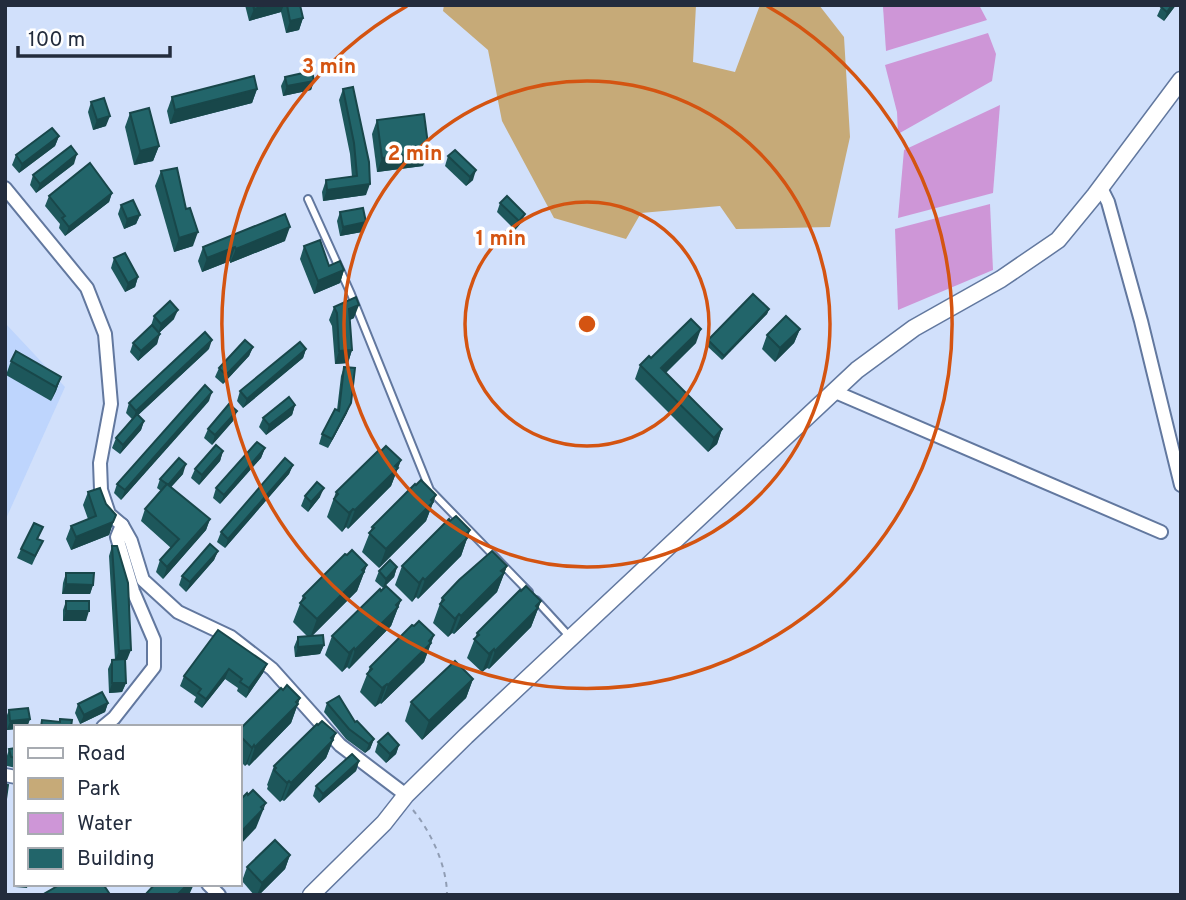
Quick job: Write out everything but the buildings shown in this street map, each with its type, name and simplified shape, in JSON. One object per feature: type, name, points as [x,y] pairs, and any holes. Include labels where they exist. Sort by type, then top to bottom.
[{"type":"street","points":[[310,895],[384,823],[404,797],[834,391],[880,351],[1049,248],[1067,232],[1181,80]]},
{"type":"street","points":[[5,188],[87,288],[105,334],[111,404],[100,463],[101,491],[109,513],[122,525],[131,541],[143,580],[178,612],[231,637],[272,669],[340,745],[404,797]]},
{"type":"street","points":[[1101,188],[1108,202],[1137,308],[1181,485]]},
{"type":"street","points":[[834,391],[1161,532]]},
{"type":"street","points":[[105,725],[114,718],[153,667],[154,640],[133,591],[117,537],[122,525]]},
{"type":"lane","points":[[308,199],[351,294],[430,490],[570,638]]},
{"type":"path","points":[[404,797],[429,835],[446,875],[447,895]]},
{"type":"shaded area","points":[[5,323],[65,387],[5,521]]},
{"type":"green space","points":[[444,5],[696,5],[693,62],[735,72],[760,5],[819,5],[844,37],[850,137],[830,227],[736,229],[720,206],[641,213],[626,239],[554,218],[502,121],[488,50],[443,11]]},
{"type":"water","points":[[979,5],[987,20],[886,51],[883,7]]},
{"type":"water","points":[[988,33],[996,54],[992,81],[898,134],[897,112],[885,65]]},
{"type":"water","points":[[1000,105],[993,193],[898,218],[904,150]]},
{"type":"water","points":[[990,204],[993,270],[898,310],[895,229]]}]
